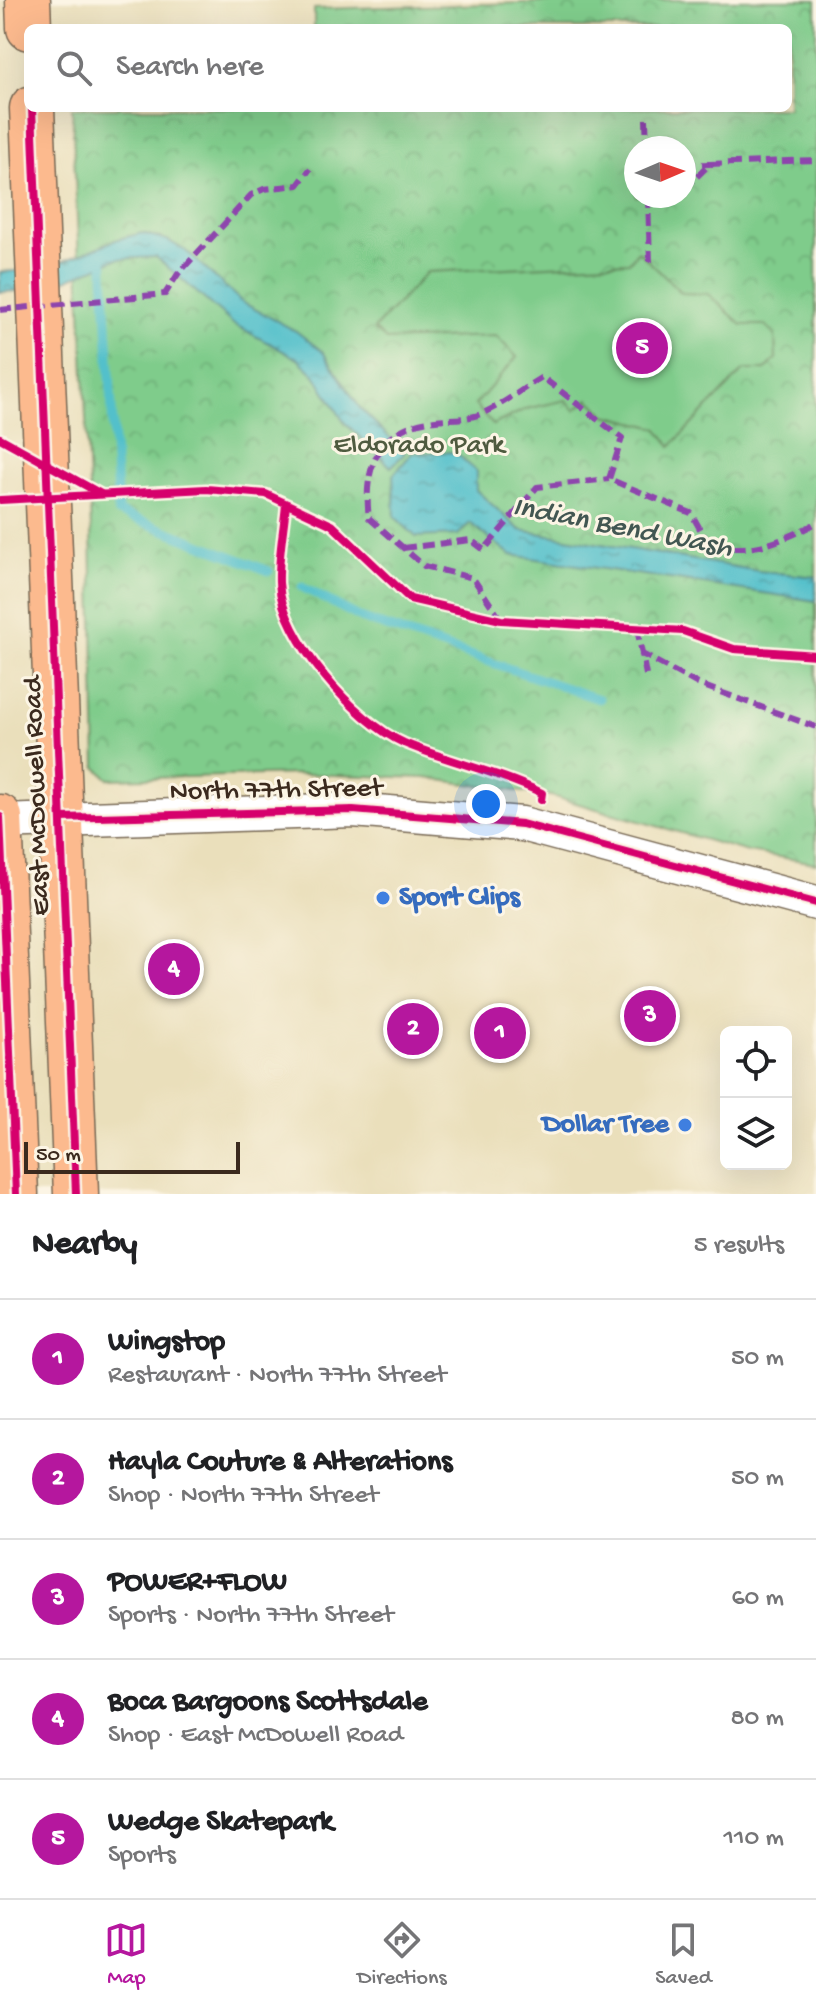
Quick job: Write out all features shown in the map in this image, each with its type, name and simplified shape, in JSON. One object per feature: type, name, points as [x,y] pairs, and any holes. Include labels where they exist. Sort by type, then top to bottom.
[{"type":"main road","points":[[28,0],[29,24]]},
{"type":"main road","name":"East McDowell Road","points":[[32,112],[76,1194]]},
{"type":"main road","name":"East McDowell Road","points":[[0,820],[16,1194]]},
{"type":"street","name":"North 77th Street","points":[[0,820],[353,810],[522,824],[816,903]]},
{"type":"green space","name":"Eldorado Park","points":[[627,0],[816,0],[816,863],[748,852],[551,796],[426,778],[303,774],[109,779],[96,767],[91,530],[72,112],[792,112],[792,24],[314,24],[314,9]]},
{"type":"green space","points":[[638,251],[682,293],[708,294],[742,325],[765,325],[775,336],[776,359],[765,370],[744,370],[671,446],[657,428],[606,415],[589,399],[575,410],[566,400],[526,409],[493,425],[475,405],[517,357],[496,336],[386,340],[374,329],[427,272],[629,262]]},
{"type":"water","points":[[142,233],[167,240],[186,251],[243,303],[296,331],[323,352],[360,408],[405,453],[391,467],[344,422],[315,375],[298,359],[233,324],[156,257],[116,259],[42,290],[0,292],[0,272],[44,269],[118,239]]},
{"type":"water","points":[[455,452],[476,471],[476,490],[520,530],[759,571],[816,577],[816,601],[511,555],[470,523],[458,535],[416,537],[395,517],[393,475],[412,453]]},
{"type":"waterway","points":[[103,256],[118,512],[269,571]]},
{"type":"waterway","points":[[302,587],[363,619],[599,699]]},
{"type":"marked path","points":[[646,119],[647,136]]},
{"type":"marked path","points":[[696,177],[710,164],[816,160]]},
{"type":"marked path","points":[[696,165],[710,164]]},
{"type":"marked path","points":[[0,310],[165,294],[178,274],[251,195],[264,189],[298,185],[310,169]]},
{"type":"marked path","points":[[648,208],[650,263]]},
{"type":"marked path","points":[[501,620],[473,578],[424,566],[369,518],[368,485],[377,455],[396,433],[429,421],[467,418],[486,412],[542,377],[622,438],[609,479],[691,513],[708,543],[737,548],[764,545],[816,523]]},
{"type":"marked path","points":[[403,548],[471,540],[484,550],[537,487],[609,479]]},
{"type":"marked path","points":[[637,628],[646,675]]},
{"type":"marked path","points":[[640,653],[698,684],[816,727]]},
{"type":"cycle path","points":[[32,112],[76,1194]]},
{"type":"cycle path","points":[[0,438],[101,494]]},
{"type":"cycle path","points":[[0,500],[206,489],[266,494],[332,525],[410,599],[501,620],[683,631],[734,649],[816,655]]},
{"type":"cycle path","points":[[286,504],[279,573],[283,605],[293,629],[324,676],[364,717],[404,743],[525,785],[542,793],[541,800]]},
{"type":"cycle path","points":[[61,818],[353,810],[522,824],[816,903]]},
{"type":"cycle path","points":[[0,817],[16,1194]]},
{"type":"place","name":"Wedge Skatepark","points":[[642,348]]},
{"type":"place","name":"Sport Clips","points":[[383,898]]},
{"type":"place","name":"Boca Bargoons Scottsdale","points":[[174,969]]},
{"type":"place","name":"POWER+FLOW","points":[[650,1016]]},
{"type":"place","name":"Hayla Couture & Alterations","points":[[413,1029]]},
{"type":"place","name":"Wingstop","points":[[500,1033]]},
{"type":"place","name":"Dollar Tree","points":[[685,1125]]},
{"type":"water label","name":"Indian Bend Wash","points":[[622,529]]}]
